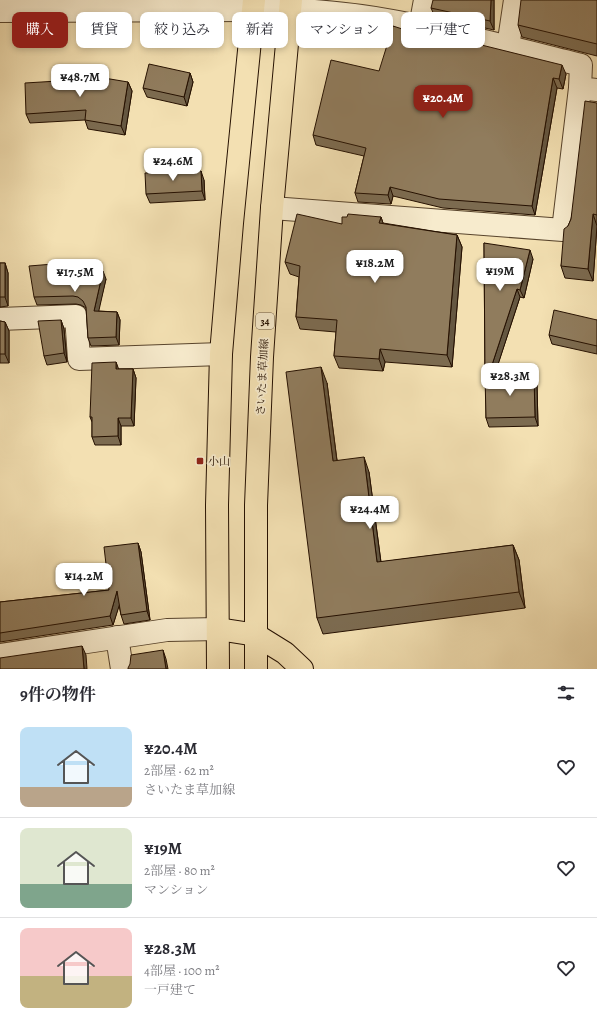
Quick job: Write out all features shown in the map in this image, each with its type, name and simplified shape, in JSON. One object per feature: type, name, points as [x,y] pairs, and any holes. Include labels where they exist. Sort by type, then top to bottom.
[{"type":"main road","name":"さいたま草加線","points":[[256,669],[256,504],[262,357],[272,208],[291,4]]},
{"type":"main road","points":[[218,669],[217,505],[221,354],[232,223],[254,5]]},
{"type":"main road","points":[[218,629],[256,635],[285,653],[302,669]]},
{"type":"street","points":[[423,12],[425,0]]},
{"type":"street","points":[[508,47],[515,0]]},
{"type":"street","points":[[0,11],[90,6],[291,4],[401,23]]},
{"type":"street","points":[[272,208],[563,230],[588,89],[581,65],[485,42]]},
{"type":"street","points":[[0,319],[76,316],[79,359],[221,354]]},
{"type":"street","points":[[0,654],[167,630],[218,629]]},
{"type":"street","points":[[117,637],[122,669]]},
{"type":"building","points":[[433,0],[491,0],[490,21],[485,20],[485,12],[449,12],[431,8]]},
{"type":"building","points":[[521,0],[597,0],[597,44],[518,25]]},
{"type":"building","points":[[393,26],[401,29],[401,48],[485,48],[485,46],[562,65],[559,79],[553,78],[532,206],[439,199],[390,187],[388,195],[355,193],[366,148],[313,135],[331,60],[379,71],[386,48],[393,48]]},
{"type":"building","points":[[149,64],[190,73],[184,97],[143,88]]},
{"type":"building","points":[[92,76],[128,82],[121,126],[85,120],[86,110],[26,114],[25,83],[91,79]]},
{"type":"building","points":[[585,101],[597,103],[597,215],[593,214],[588,269],[561,266],[564,229],[568,226],[571,219]]},
{"type":"building","points":[[201,171],[202,191],[146,194],[145,173]]},
{"type":"building","points":[[297,214],[342,224],[342,217],[347,217],[348,214],[381,217],[379,223],[457,235],[447,355],[380,349],[379,359],[334,356],[337,320],[296,317],[300,266],[285,262]]},
{"type":"building","points":[[484,243],[530,250],[520,290],[517,289],[489,374],[485,374]]},
{"type":"building","points":[[0,263],[5,263],[5,297],[0,297]]},
{"type":"building","points":[[66,263],[103,271],[94,311],[117,312],[116,337],[88,338],[86,307],[83,301],[78,297],[34,297],[29,266]]},
{"type":"building","points":[[554,310],[597,320],[597,346],[549,335]]},
{"type":"building","points":[[61,320],[64,353],[44,356],[38,321]]},
{"type":"building","points":[[0,321],[5,322],[5,354],[0,354]]},
{"type":"building","points":[[116,362],[116,369],[133,369],[131,418],[118,418],[118,436],[92,437],[92,417],[90,417],[92,363]]},
{"type":"building","points":[[321,367],[333,461],[364,457],[377,562],[513,545],[519,592],[317,618],[286,372]]},
{"type":"building","points":[[485,376],[534,376],[535,417],[486,418]]},
{"type":"building","points":[[138,543],[147,611],[121,615],[117,591],[110,616],[0,633],[0,602],[109,590],[104,547]]},
{"type":"building","points":[[82,646],[84,669],[0,669],[0,658]]},
{"type":"building","points":[[163,650],[166,669],[128,669],[131,655]]},
{"type":"place","name":"小山","points":[[200,461]]}]
